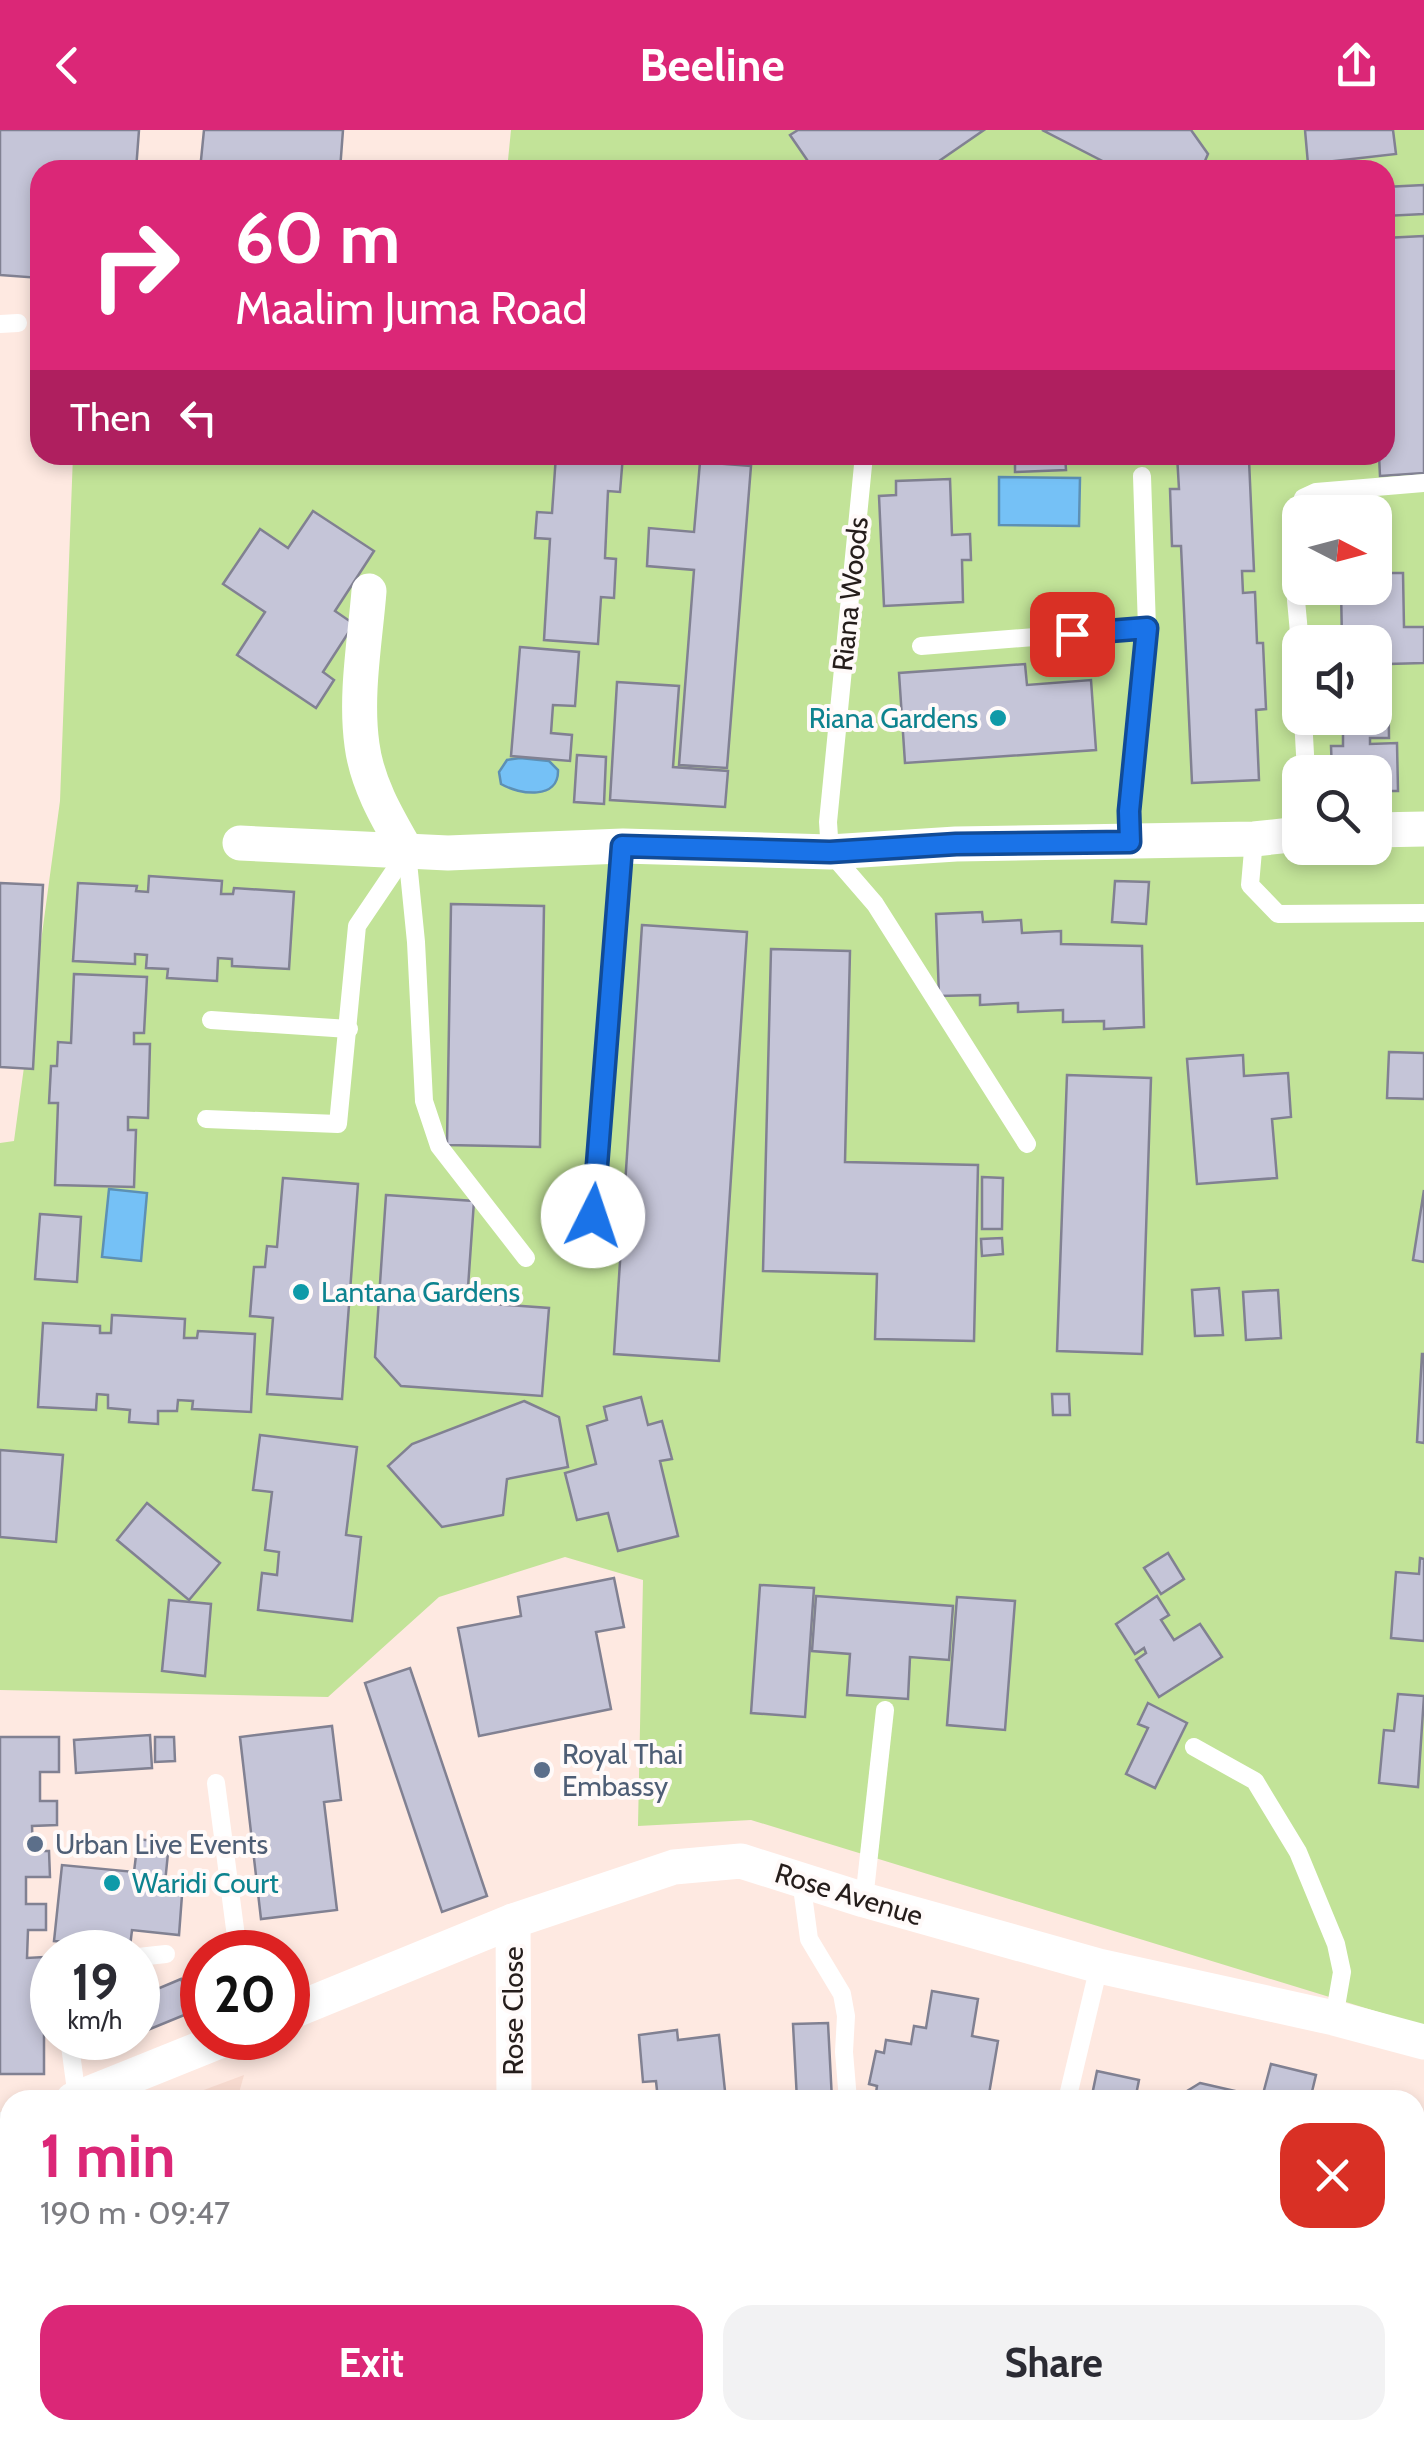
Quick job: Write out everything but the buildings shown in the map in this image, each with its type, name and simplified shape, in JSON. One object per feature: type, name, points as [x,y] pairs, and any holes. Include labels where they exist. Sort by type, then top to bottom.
[{"type":"street","points":[[370,590],[362,668],[362,746],[380,804],[407,852]]},
{"type":"street","points":[[1392,829],[1424,828]]},
{"type":"street","points":[[240,843],[448,853],[622,846],[830,852],[956,844],[1282,836]]},
{"type":"street","name":"Rose Avenue","points":[[310,2004],[513,1921],[674,1867],[742,1861],[1099,1966],[1424,2042]]},
{"type":"street","name":"Rose Close","points":[[513,1921],[514,2090]]},
{"type":"street","points":[[98,2090],[180,2057]]},
{"type":"lane","name":"Riana Woods","points":[[830,852],[828,822],[863,465]]},
{"type":"lane","points":[[1130,842],[1129,811],[1147,628],[1142,476]]},
{"type":"lane","points":[[1299,625],[1294,534],[1303,498],[1316,492],[1424,484]]},
{"type":"lane","points":[[921,646],[1147,628]]},
{"type":"lane","points":[[1254,840],[1250,885],[1278,914],[1424,913]]},
{"type":"lane","points":[[593,1216],[622,846]]},
{"type":"lane","points":[[206,1119],[338,1124],[357,926],[407,852]]},
{"type":"lane","points":[[407,852],[424,1101],[440,1146],[526,1258]]},
{"type":"lane","points":[[830,852],[875,904],[1027,1144]]},
{"type":"lane","points":[[211,1020],[349,1029]]},
{"type":"lane","points":[[864,1900],[885,1710]]},
{"type":"lane","points":[[1194,1747],[1255,1781],[1298,1852],[1336,1944],[1342,1972],[1334,2018]]},
{"type":"lane","points":[[216,1782],[235,1930]]},
{"type":"lane","points":[[801,1879],[809,1938],[842,1994],[847,2090]]},
{"type":"lane","points":[[160,1955],[166,1954]]},
{"type":"lane","points":[[1069,2090],[1099,1966]]},
{"type":"lane","points":[[71,2060],[74,2090]]},
{"type":"shaded area","points":[[244,2075],[240,2090],[204,2090]]},
{"type":"green space","points":[[511,130],[1424,130],[1424,2026],[751,1820],[638,1826],[643,1580],[565,1557],[439,1597],[328,1697],[0,1690],[0,1143],[14,1141],[60,801],[73,465],[1395,465],[1395,160],[508,160]]},
{"type":"water","points":[[999,477],[1080,478],[1079,526],[999,525]]},
{"type":"water","points":[[507,760],[549,761],[558,770],[557,780],[545,791],[537,792],[518,791],[501,784],[499,772]]},
{"type":"water","points":[[109,1189],[147,1193],[141,1261],[102,1257]]},
{"type":"place","name":"Riana Gardens","points":[[998,718]]},
{"type":"place","name":"Lantana Gardens","points":[[301,1292]]},
{"type":"place","name":"Royal Thai Embassy","points":[[542,1770]]},
{"type":"place","name":"Urban Live Events","points":[[35,1844]]},
{"type":"place","name":"Waridi Court","points":[[112,1883]]},
{"type":"route","points":[[593,1216],[622,846],[830,852],[956,844],[1130,842],[1129,811],[1147,628],[1072,634]]}]
